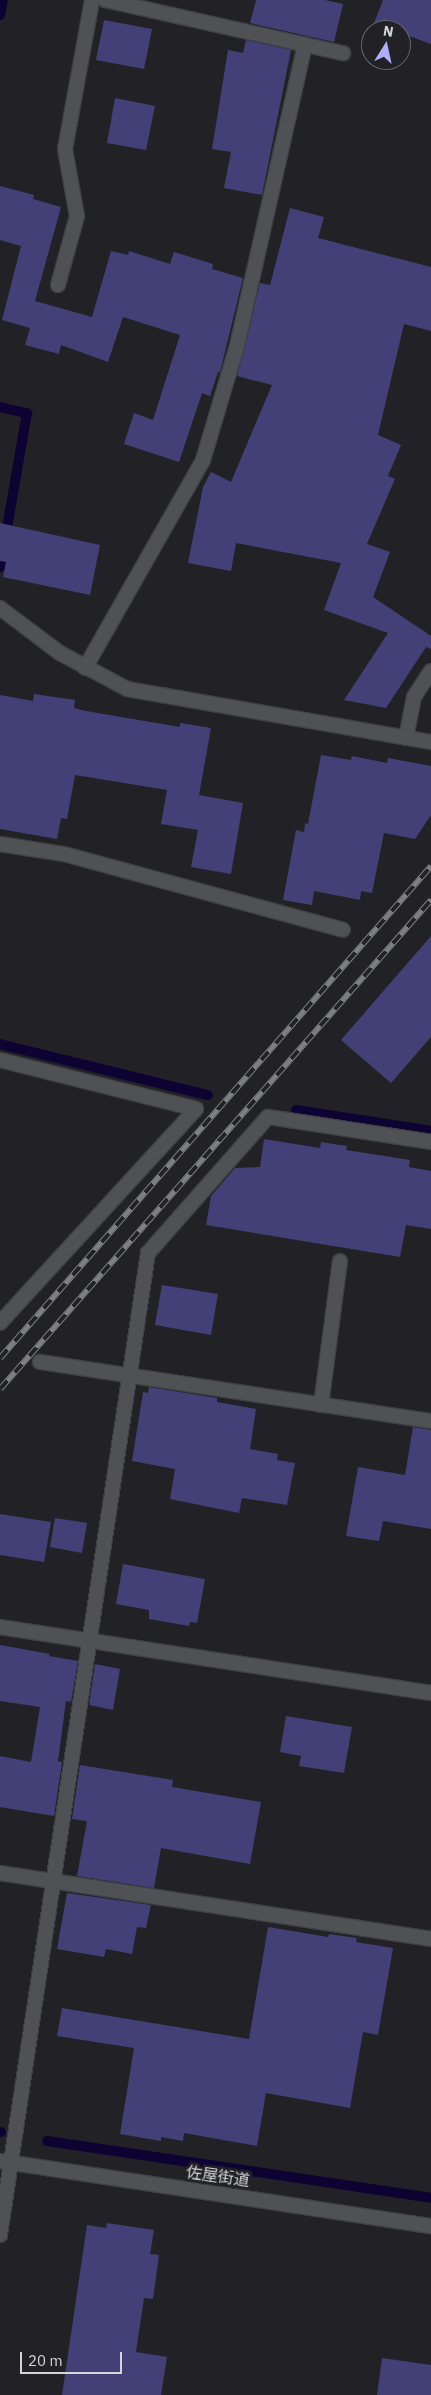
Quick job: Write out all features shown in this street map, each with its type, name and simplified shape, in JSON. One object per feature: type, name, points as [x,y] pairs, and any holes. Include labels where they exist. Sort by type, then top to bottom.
[{"type":"street","points":[[58,285],[77,216],[65,149],[92,0]]},
{"type":"street","points":[[105,0],[343,54]]},
{"type":"street","points":[[85,668],[202,460],[223,398],[237,346],[305,45]]},
{"type":"street","points":[[0,608],[85,668],[127,689],[431,742]]},
{"type":"street","points":[[406,738],[414,696],[431,670]]},
{"type":"street","points":[[0,844],[64,854],[343,930]]},
{"type":"street","points":[[0,1060],[196,1109],[0,1323]]},
{"type":"street","points":[[0,2235],[6,2162],[53,1882],[148,1253],[268,1117],[431,1142]]},
{"type":"street","points":[[321,1405],[340,1261]]},
{"type":"street","points":[[40,1362],[431,1421]]},
{"type":"street","points":[[0,1627],[431,1693]]},
{"type":"street","points":[[0,1873],[431,1939]]},
{"type":"street","name":"佐屋街道","points":[[6,2162],[431,2226]]},
{"type":"building","points":[[256,0],[325,0],[343,4],[334,42],[250,23]]},
{"type":"building","points":[[383,0],[431,0],[431,44],[411,37],[411,20],[375,20]]},
{"type":"building","points":[[104,20],[152,29],[144,69],[96,60]]},
{"type":"building","points":[[246,40],[291,50],[262,195],[224,188],[231,152],[212,149],[228,50],[243,53]]},
{"type":"building","points":[[115,98],[155,106],[146,150],[107,143]]},
{"type":"building","points":[[0,186],[34,195],[33,199],[61,207],[35,301],[92,317],[111,251],[128,255],[129,251],[170,264],[174,252],[213,264],[212,269],[243,278],[220,372],[218,372],[210,396],[202,393],[179,462],[124,444],[134,413],[153,420],[180,335],[123,317],[108,362],[61,345],[59,354],[25,345],[30,328],[2,320],[21,246],[0,240]]},
{"type":"building","points":[[290,208],[324,217],[318,238],[431,267],[431,331],[404,324],[378,435],[401,445],[388,476],[395,479],[367,544],[390,552],[373,597],[431,636],[431,649],[426,647],[386,708],[344,700],[388,633],[324,610],[341,563],[236,543],[231,571],[188,563],[203,487],[211,472],[231,482],[272,385],[237,376],[260,283],[270,285]]},
{"type":"building","points":[[0,523],[100,545],[90,595],[3,577],[6,562],[0,561]]},
{"type":"building","points":[[34,694],[75,700],[74,708],[86,711],[180,727],[180,723],[211,728],[199,795],[243,803],[231,874],[191,867],[198,830],[161,824],[167,790],[75,775],[67,819],[61,818],[57,839],[0,829],[0,695],[33,701]]},
{"type":"building","points":[[321,755],[351,760],[352,756],[387,763],[388,758],[431,766],[431,815],[415,839],[384,833],[372,893],[361,891],[360,900],[314,891],[312,905],[283,900],[296,830],[304,832],[305,823],[308,824]]},
{"type":"building","points":[[431,936],[431,1037],[391,1083],[341,1040]]},
{"type":"building","points":[[264,1139],[320,1148],[321,1142],[347,1146],[346,1150],[410,1160],[409,1167],[431,1171],[431,1229],[406,1225],[400,1257],[206,1225],[211,1196],[235,1168],[260,1167]]},
{"type":"building","points":[[162,1285],[218,1294],[211,1335],[155,1325]]},
{"type":"building","points":[[149,1387],[217,1398],[217,1402],[256,1409],[250,1449],[278,1454],[277,1460],[295,1463],[287,1505],[242,1498],[239,1513],[170,1499],[175,1469],[132,1461],[143,1392],[148,1393]]},
{"type":"building","points":[[413,1427],[431,1430],[431,1529],[383,1521],[379,1541],[346,1536],[358,1467],[405,1475]]},
{"type":"building","points":[[0,1514],[51,1522],[44,1562],[0,1555]]},
{"type":"building","points":[[55,1518],[87,1523],[82,1553],[50,1547]]},
{"type":"building","points":[[123,1564],[205,1579],[197,1623],[190,1622],[189,1626],[149,1619],[149,1610],[116,1604]]},
{"type":"building","points":[[0,1645],[78,1661],[71,1702],[66,1701],[58,1761],[62,1762],[54,1816],[0,1807],[0,1756],[31,1762],[40,1707],[0,1701]]},
{"type":"building","points":[[95,1664],[120,1669],[113,1710],[89,1705]]},
{"type":"building","points":[[286,1716],[352,1727],[344,1773],[299,1766],[301,1756],[280,1752]]},
{"type":"building","points":[[80,1765],[173,1780],[172,1787],[261,1802],[250,1864],[161,1848],[154,1888],[77,1876],[87,1821],[72,1819]]},
{"type":"building","points":[[67,1893],[151,1905],[146,1928],[137,1927],[132,1954],[106,1949],[104,1957],[57,1949]]},
{"type":"building","points":[[268,1927],[328,1937],[329,1934],[357,1938],[356,1942],[393,1948],[378,2035],[363,2032],[350,2108],[266,2093],[257,2146],[184,2133],[183,2141],[161,2137],[161,2141],[120,2134],[134,2048],[57,2036],[62,2008],[249,2039]]},
{"type":"building","points":[[107,2223],[154,2230],[150,2254],[159,2255],[153,2299],[144,2298],[136,2352],[167,2357],[161,2395],[62,2395],[87,2225],[106,2228]]},
{"type":"building","points":[[382,2358],[431,2365],[431,2395],[377,2395]]},
{"type":"waterway","points":[[0,15],[3,0]]},
{"type":"waterway","points":[[0,407],[27,413],[0,567]]},
{"type":"waterway","points":[[0,1044],[208,1095]]},
{"type":"waterway","points":[[296,1110],[431,1131]]},
{"type":"waterway","points":[[47,2141],[431,2198]]},
{"type":"railway","points":[[0,1358],[431,866]]},
{"type":"railway","points":[[0,1389],[431,900]]}]
